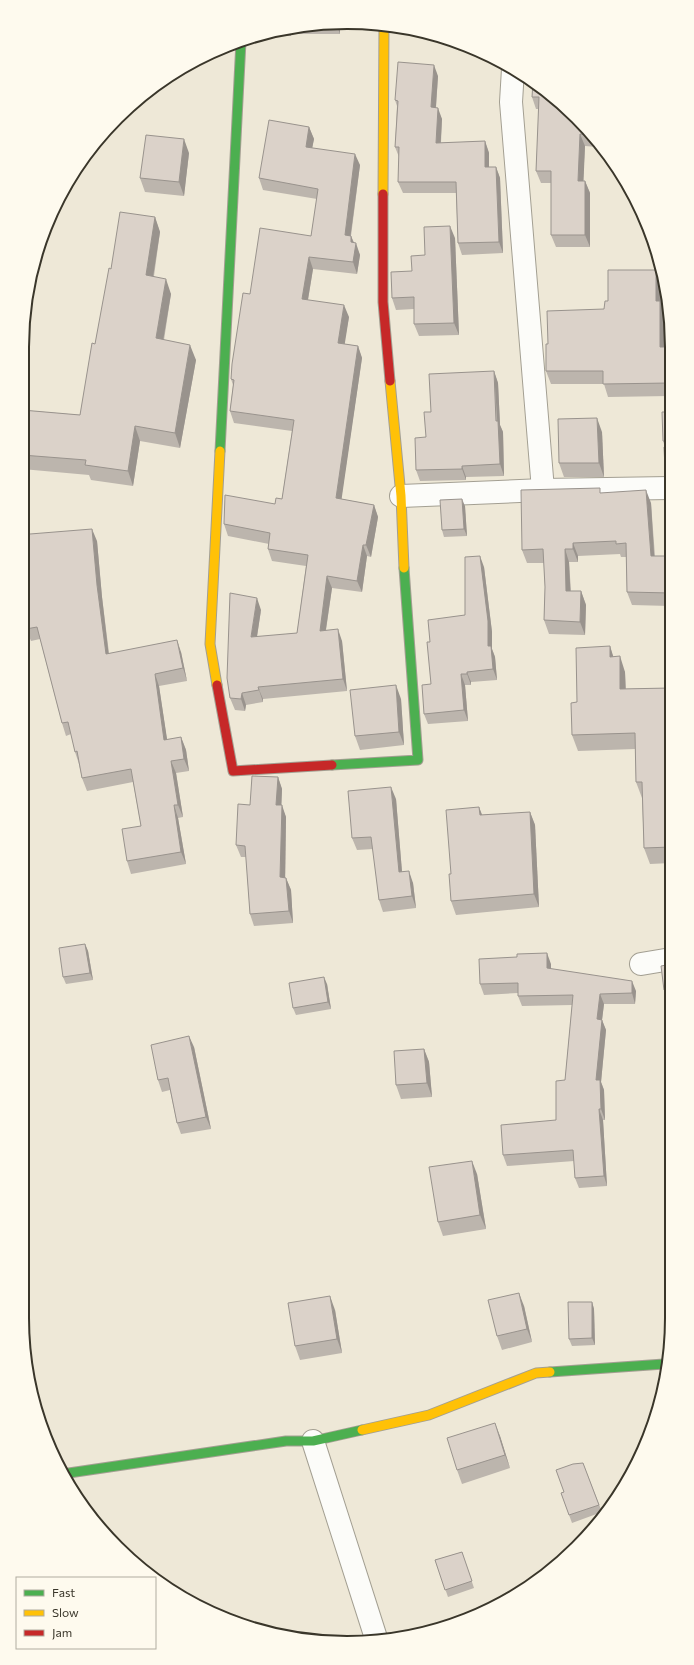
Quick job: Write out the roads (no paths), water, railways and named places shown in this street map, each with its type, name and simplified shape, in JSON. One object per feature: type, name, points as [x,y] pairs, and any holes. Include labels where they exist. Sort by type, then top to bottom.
[{"type":"street","points":[[241,48],[210,644],[233,771],[418,760],[404,579],[401,496],[383,302],[384,32]]},
{"type":"street","points":[[513,76],[511,102],[543,490]]},
{"type":"street","points":[[401,496],[543,490],[665,488]]},
{"type":"street","points":[[642,964],[665,960]]},
{"type":"street","points":[[70,1473],[286,1441],[313,1441],[429,1415],[536,1372],[661,1364]]},
{"type":"street","points":[[313,1441],[375,1634]]}]
